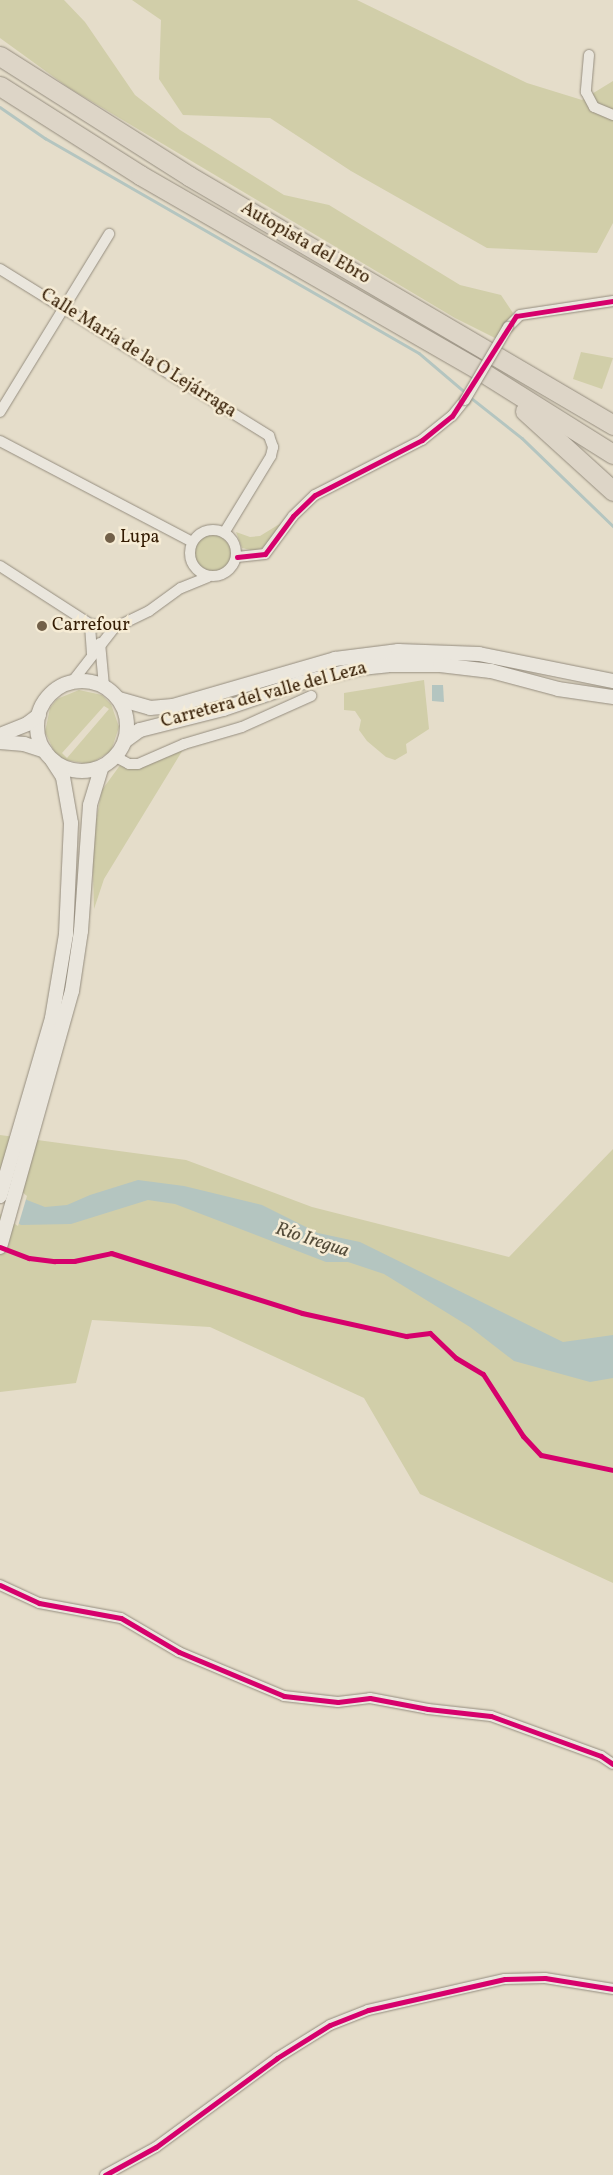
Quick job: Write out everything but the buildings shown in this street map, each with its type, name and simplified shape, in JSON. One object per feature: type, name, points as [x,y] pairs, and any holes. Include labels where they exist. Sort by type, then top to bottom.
[{"type":"highway","name":"Autopista del Ebro","points":[[0,56],[153,155],[407,302],[613,425]]},
{"type":"highway","name":"Autopista del Ebro","points":[[0,86],[104,153],[301,270],[479,370],[613,454]]},
{"type":"highway","points":[[301,270],[479,378],[535,418],[613,491]]},
{"type":"highway","points":[[407,302],[613,418]]},
{"type":"main road","name":"Carretera del valle del Leza","points":[[119,700],[150,708],[173,706],[335,659],[398,651],[478,654],[613,681]]},
{"type":"main road","name":"Carretera del valle del Leza","points":[[126,740],[140,730],[223,709],[300,683],[361,668],[388,665],[440,665],[491,670],[558,689],[613,697]]},
{"type":"main road","points":[[0,742],[24,744],[49,756],[71,770],[101,768],[116,757],[126,740],[128,724],[119,700],[104,686],[88,681],[72,682],[49,696],[39,715],[37,730],[49,756],[63,777],[71,823],[66,934],[54,1008],[0,1247]]},
{"type":"main road","points":[[0,735],[27,724],[39,715]]},
{"type":"main road","points":[[0,1196],[30,1121],[72,991],[81,931],[86,831],[90,805],[101,768]]},
{"type":"street","points":[[589,55],[586,92],[594,107],[613,115]]},
{"type":"street","points":[[0,412],[109,234]]},
{"type":"street","name":"Calle María de la O Lejárraga","points":[[0,269],[262,431],[272,442],[271,456],[224,533]]},
{"type":"street","points":[[237,557],[265,554],[293,516],[315,495],[422,440],[452,416],[465,400],[508,327],[520,315],[613,300]]},
{"type":"street","points":[[0,441],[192,542]]},
{"type":"street","points":[[192,582],[193,566],[189,556],[192,542],[203,532],[224,533],[232,541],[237,557]]},
{"type":"street","points":[[72,682],[100,643],[114,628],[192,582],[228,571],[237,557]]},
{"type":"street","points":[[0,566],[90,624],[114,628]]},
{"type":"street","points":[[193,566],[208,577]]},
{"type":"street","points":[[90,624],[92,654]]},
{"type":"street","points":[[100,643],[104,686]]},
{"type":"street","points":[[116,757],[129,764],[138,764],[184,744],[242,727],[311,696]]},
{"type":"street","points":[[0,1585],[39,1604],[121,1618],[179,1652],[284,1696],[338,1702],[370,1698],[428,1709],[491,1716],[601,1756],[613,1764]]},
{"type":"street","points":[[105,2175],[156,2147],[277,2058],[330,2025],[358,2013],[505,1979],[545,1978],[613,1989]]},
{"type":"shaded area","points":[[0,0],[64,0],[85,22],[135,95],[180,130],[284,195],[329,205],[460,285],[501,295],[513,313],[497,339],[455,318],[69,88],[0,38]]},
{"type":"shaded area","points":[[132,0],[357,0],[527,83],[582,100],[613,81],[613,223],[597,253],[487,248],[351,171],[270,118],[183,115],[159,79],[161,20]]},
{"type":"shaded area","points":[[581,352],[613,358],[602,389],[573,379]]},
{"type":"shaded area","points":[[286,520],[270,542],[262,548],[255,551],[242,548],[236,532],[250,537],[260,536]]},
{"type":"shaded area","points":[[212,535],[226,540],[231,554],[226,568],[212,573],[198,568],[193,554],[198,540]]},
{"type":"shaded area","points":[[424,680],[429,729],[406,744],[407,753],[395,760],[386,757],[367,741],[359,730],[361,720],[355,711],[344,710],[344,693]]},
{"type":"shaded area","points":[[79,690],[102,695],[111,704],[119,727],[111,751],[90,764],[65,760],[55,753],[45,732],[50,708],[57,699]],"holes":[[[104,706],[109,709],[67,758],[62,753]]]},
{"type":"shaded area","points":[[184,748],[104,879],[94,909],[92,840],[102,790],[126,757],[140,762]]},
{"type":"shaded area","points":[[0,1135],[186,1160],[312,1207],[509,1257],[613,1149],[613,1583],[420,1494],[364,1398],[210,1327],[92,1320],[76,1383],[0,1392]]},
{"type":"water","points":[[432,685],[443,685],[444,702],[432,701]]},
{"type":"water","name":"Río Iregua","points":[[0,1177],[27,1200],[45,1207],[67,1205],[90,1195],[138,1180],[184,1186],[262,1205],[318,1233],[360,1242],[563,1342],[613,1335],[613,1378],[590,1382],[514,1361],[470,1327],[384,1274],[348,1262],[326,1262],[175,1204],[148,1200],[71,1224],[21,1225],[0,1211]]},
{"type":"pier","points":[[0,1174],[27,1196],[18,1226],[0,1214]]},
{"type":"waterway","points":[[0,107],[45,138],[419,353],[466,393]]},
{"type":"waterway","points":[[470,397],[522,438],[613,526]]},
{"type":"cycle path","points":[[237,557],[265,554],[293,516],[315,495],[422,440],[452,416],[516,316],[613,301]]},
{"type":"cycle path","points":[[0,1247],[29,1258],[55,1261],[74,1261],[111,1253],[302,1313],[406,1336],[430,1333],[456,1358],[483,1374],[523,1436],[541,1455],[613,1470]]},
{"type":"cycle path","points":[[0,1585],[39,1603],[121,1618],[179,1652],[284,1696],[338,1702],[370,1698],[428,1709],[491,1716],[601,1756],[613,1764]]},
{"type":"cycle path","points":[[105,2175],[156,2147],[277,2058],[330,2025],[368,2010],[505,1979],[545,1978],[613,1989]]},
{"type":"place","name":"Lupa","points":[[110,538]]},
{"type":"place","name":"Carrefour","points":[[42,626]]}]
